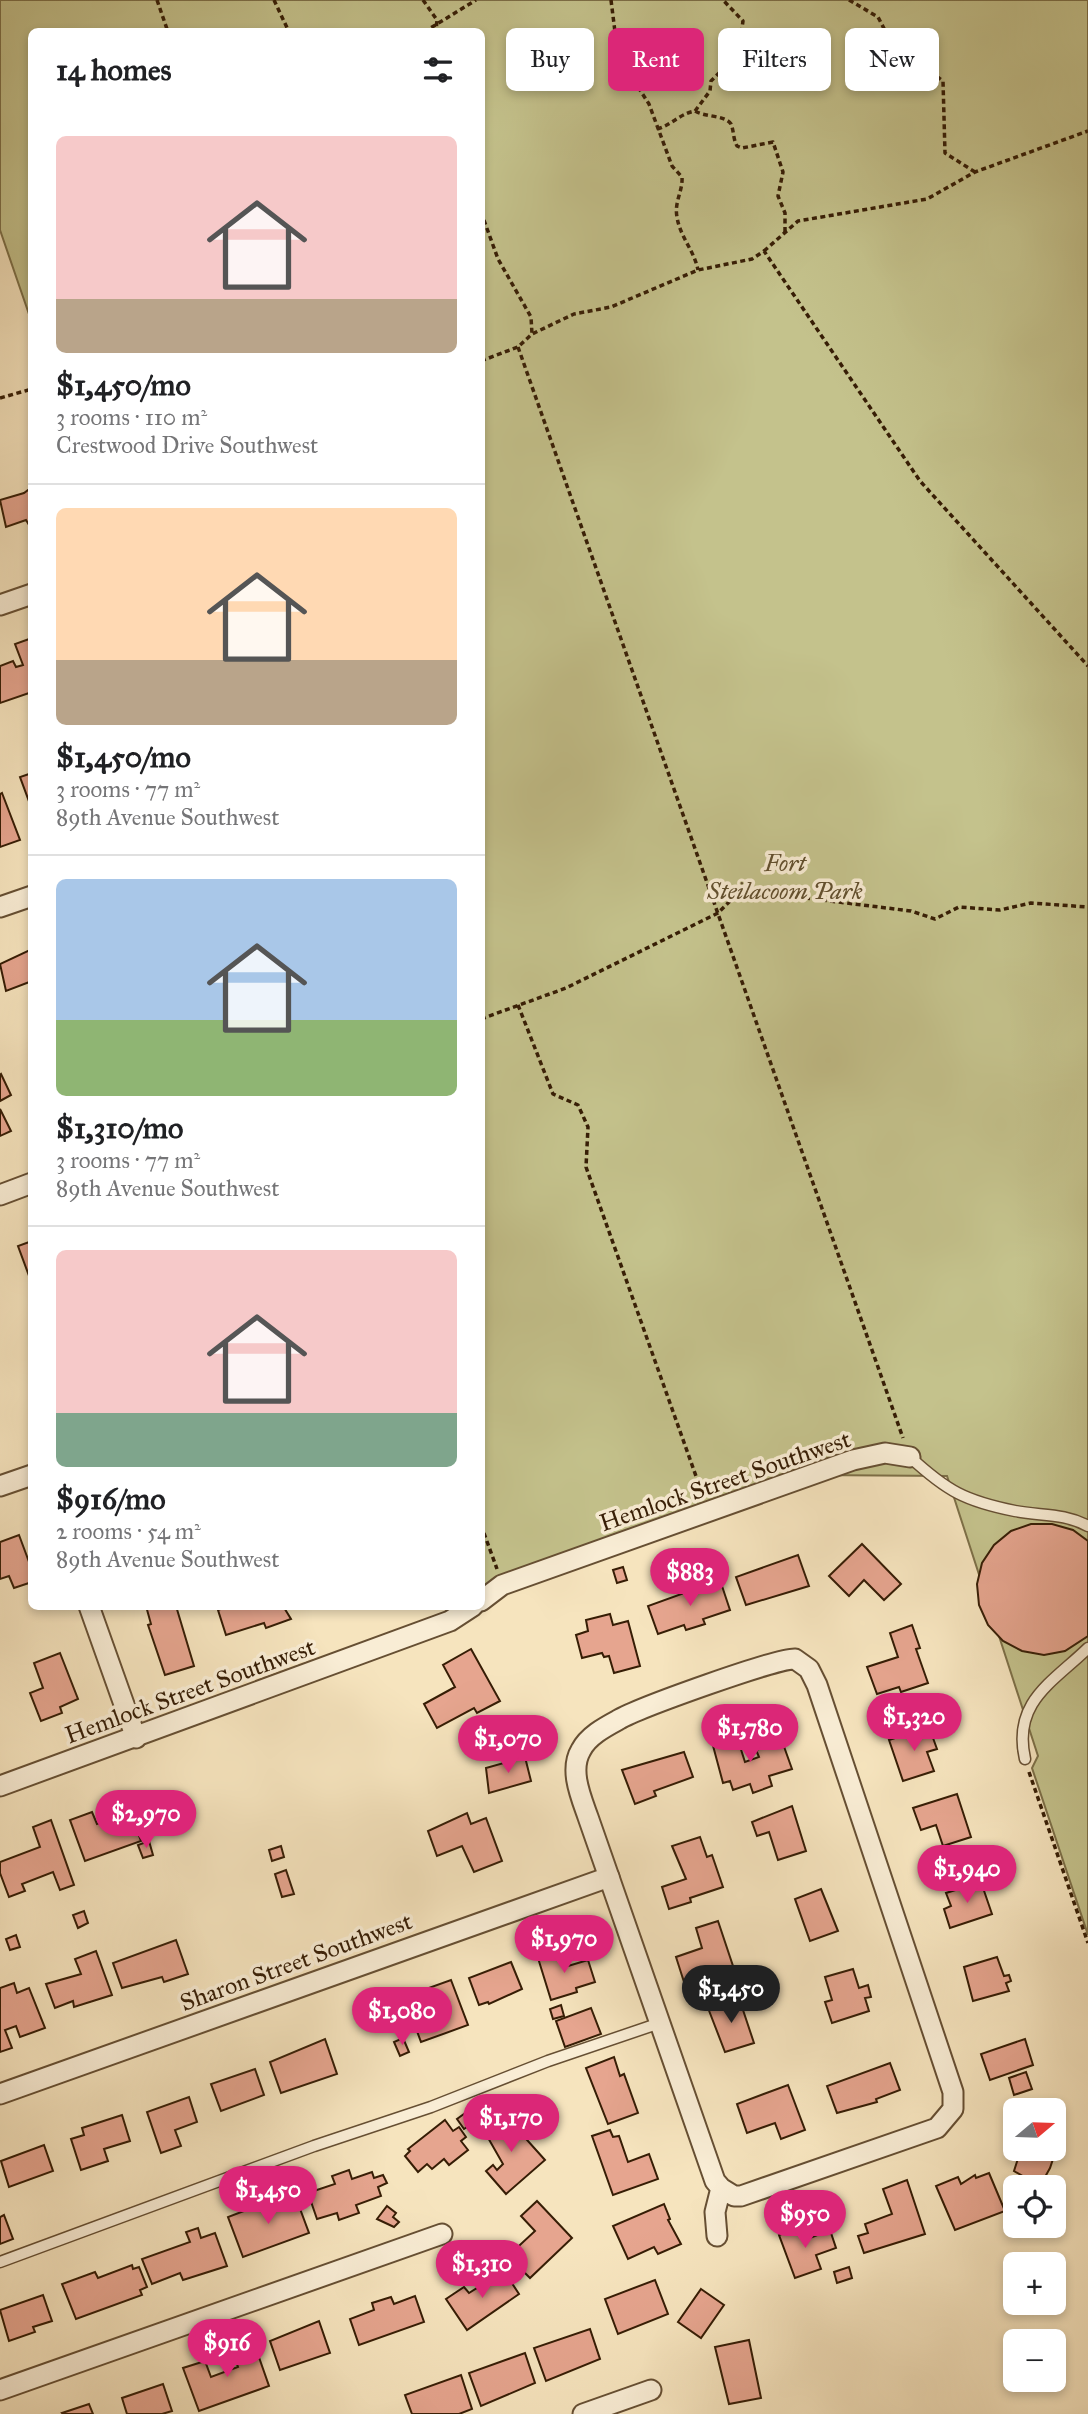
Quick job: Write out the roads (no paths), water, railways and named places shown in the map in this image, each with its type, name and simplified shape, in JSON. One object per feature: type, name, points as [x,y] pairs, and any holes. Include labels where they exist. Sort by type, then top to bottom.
[{"type":"street","points":[[0,605],[28,595]]},
{"type":"street","points":[[0,907],[28,897]]},
{"type":"street","points":[[0,1195],[28,1184]]},
{"type":"street","name":"Hemlock Street Southwest","points":[[485,1598],[502,1585],[865,1457],[894,1453],[910,1457]]},
{"type":"street","points":[[0,1486],[28,1476]]},
{"type":"street","points":[[90,1610],[136,1738]]},
{"type":"street","name":"Hemlock Street Southwest","points":[[0,1786],[450,1621],[467,1610]]},
{"type":"street","points":[[795,1659],[809,1669],[817,1685],[953,2092],[953,2109],[937,2128],[741,2196],[734,2196],[721,2188],[715,2181],[609,1877],[578,1785],[579,1752],[588,1739],[619,1719],[642,1709],[795,1659]]},
{"type":"street","name":"Sharon Street Southwest","points":[[0,2094],[609,1877]]},
{"type":"street","points":[[718,2236],[715,2212],[721,2188]]},
{"type":"street","points":[[0,2390],[442,2234]]},
{"type":"street","points":[[583,2414],[651,2390]]},
{"type":"lane","points":[[910,1457],[943,1487],[965,1497],[1016,1511],[1068,1516],[1088,1526]]},
{"type":"lane","points":[[1025,1759],[1020,1739],[1038,1692],[1088,1648]]},
{"type":"lane","points":[[0,2262],[314,2146],[431,2107],[548,2061],[660,2023]]},
{"type":"park label","name":"Fort Steilacoom Park","points":[[785,877]]}]
